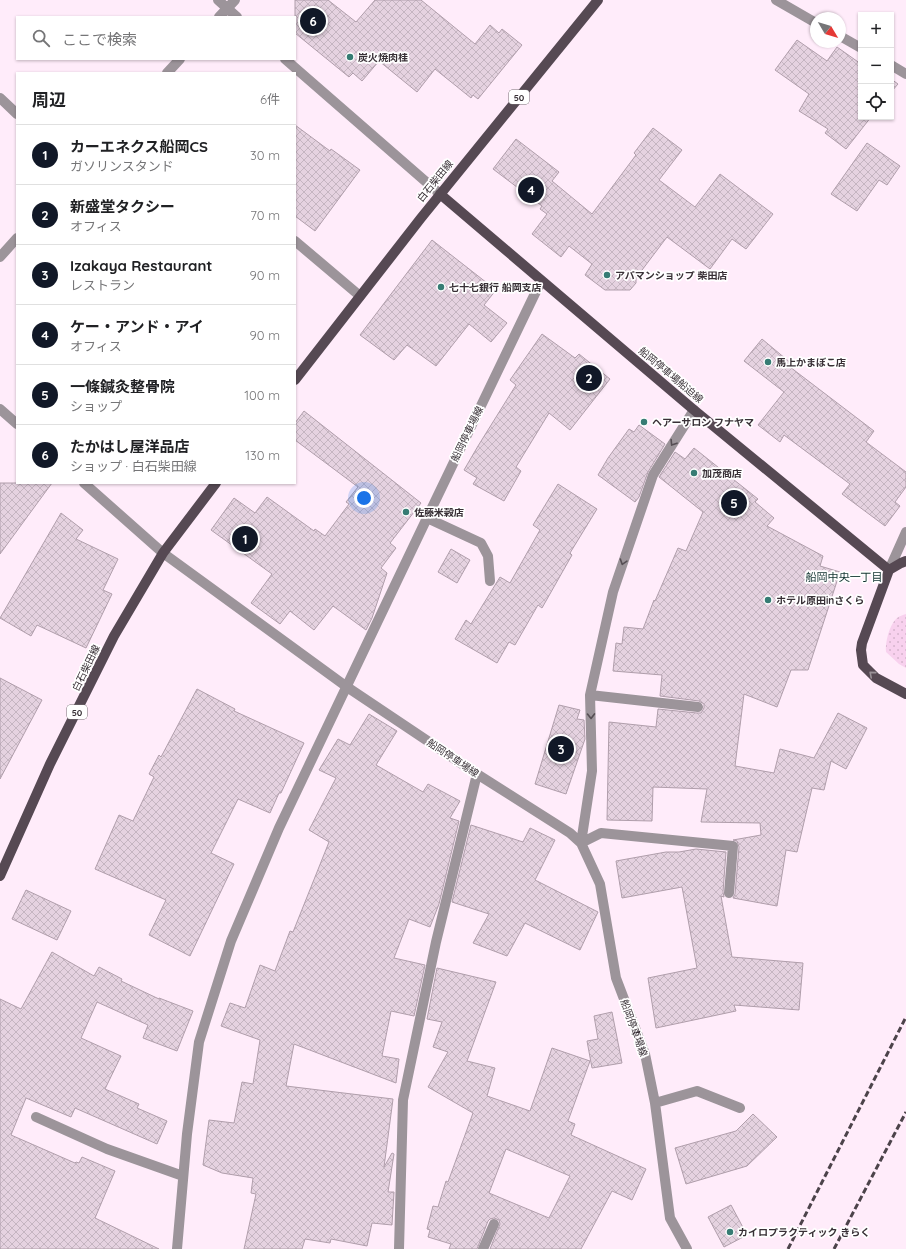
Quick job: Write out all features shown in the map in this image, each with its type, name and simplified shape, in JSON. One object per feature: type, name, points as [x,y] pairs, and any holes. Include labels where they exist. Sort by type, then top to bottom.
[{"type":"main road","name":"白石柴田線","points":[[296,379],[440,194],[598,0]]},
{"type":"main road","name":"船岡停車場船迫線","points":[[440,194],[694,410],[889,570]]},
{"type":"main road","name":"白石柴田線","points":[[0,876],[50,764],[114,636],[163,553],[215,484]]},
{"type":"main road","points":[[906,561],[889,570],[862,643],[861,657],[863,666],[876,678],[906,694]]},
{"type":"street","points":[[218,0],[236,16]]},
{"type":"street","points":[[220,16],[235,0]]},
{"type":"street","points":[[776,0],[810,19]]},
{"type":"street","points":[[846,39],[858,46]]},
{"type":"street","points":[[168,72],[179,60]]},
{"type":"street","points":[[286,60],[440,194]]},
{"type":"street","points":[[894,67],[906,74]]},
{"type":"street","points":[[0,98],[16,113]]},
{"type":"street","points":[[0,257],[16,239]]},
{"type":"street","points":[[296,242],[360,296]]},
{"type":"street","name":"船岡停車場線","points":[[541,281],[347,687],[477,774],[570,833],[581,843],[600,884],[616,978],[645,1054],[655,1103],[670,1218],[687,1249]]},
{"type":"street","points":[[0,409],[16,423]]},
{"type":"street","points":[[581,843],[592,771],[590,695],[613,592],[653,475],[694,410]]},
{"type":"street","points":[[85,484],[163,553],[347,687],[279,828],[232,941],[199,1042],[187,1134],[177,1249]]},
{"type":"street","points":[[427,518],[481,544],[488,556],[490,581]]},
{"type":"street","points":[[889,570],[906,532]]},
{"type":"street","points":[[590,695],[698,707]]},
{"type":"street","points":[[399,1249],[403,1100],[436,942],[477,774]]},
{"type":"street","points":[[581,843],[601,834],[733,846],[729,893]]},
{"type":"street","points":[[655,1103],[697,1091],[740,1108]]},
{"type":"street","points":[[36,1117],[107,1149],[184,1176]]},
{"type":"street","points":[[483,1249],[494,1224]]},
{"type":"shaded area","points":[[906,614],[906,668],[899,664],[886,652],[886,648],[888,634],[894,621],[898,617]]},
{"type":"building","points":[[295,0],[328,0],[356,22],[375,0],[421,0],[475,44],[490,25],[499,33],[502,29],[522,45],[478,99],[473,95],[471,98],[435,69],[417,92],[379,61],[362,81],[353,73],[349,77],[296,34]]},
{"type":"building","points":[[797,40],[827,61],[836,48],[838,48],[858,62],[858,120],[869,120],[846,149],[825,133],[828,129],[799,111],[809,94],[775,70]]},
{"type":"building","points":[[894,81],[898,84],[894,89]]},
{"type":"building","points":[[296,126],[330,151],[331,149],[360,170],[315,231],[296,217]]},
{"type":"building","points":[[653,128],[682,150],[659,180],[695,207],[720,174],[773,214],[746,249],[732,239],[710,269],[667,237],[636,278],[636,283],[630,290],[605,290],[585,275],[592,264],[569,246],[561,257],[532,234],[547,214],[540,209],[542,206],[493,169],[516,139],[559,172],[552,181],[592,214],[636,155],[634,153]]},
{"type":"building","points":[[867,143],[900,166],[887,185],[879,180],[857,211],[831,194]]},
{"type":"building","points":[[432,240],[496,290],[484,305],[507,323],[491,342],[469,324],[436,366],[407,345],[394,360],[360,335]]},
{"type":"building","points":[[542,334],[575,358],[579,354],[610,379],[570,430],[549,413],[516,467],[521,471],[504,501],[473,484],[477,478],[464,470],[516,385],[510,380]]},
{"type":"building","points":[[762,339],[792,364],[790,367],[874,431],[866,442],[906,472],[906,487],[895,502],[900,506],[885,526],[842,494],[850,484],[784,435],[780,442],[758,425],[784,392],[744,361]]},
{"type":"building","points":[[304,411],[421,503],[390,543],[396,548],[381,568],[387,573],[372,618],[366,630],[333,606],[314,630],[290,611],[280,624],[251,603],[272,574],[211,530],[234,498],[255,513],[267,497],[314,531],[315,529],[325,536],[349,504],[346,502],[358,487],[296,441],[296,422]]},
{"type":"building","points":[[639,425],[665,444],[648,472],[639,497],[635,502],[598,475],[608,458],[629,429],[634,432]]},
{"type":"building","points":[[694,448],[758,499],[755,502],[774,518],[767,526],[823,556],[820,566],[840,572],[808,670],[791,670],[777,707],[744,694],[735,766],[774,773],[780,749],[814,758],[838,713],[867,728],[846,769],[831,761],[824,790],[812,788],[797,852],[786,850],[777,906],[733,898],[735,894],[739,847],[737,841],[733,840],[761,835],[760,823],[701,822],[707,789],[653,787],[652,821],[607,820],[609,722],[656,727],[658,709],[701,713],[704,708],[704,704],[699,701],[660,696],[662,675],[613,671],[616,643],[622,644],[624,627],[643,629],[654,600],[655,601],[678,548],[686,551],[703,512],[659,477],[675,452],[685,459]]},
{"type":"building","points":[[0,483],[51,484],[0,554]]},
{"type":"building","points":[[558,484],[597,509],[570,553],[572,555],[542,608],[538,605],[515,645],[509,642],[497,663],[455,639],[466,620],[471,624],[500,577],[510,583],[540,530],[533,525]]},
{"type":"building","points":[[61,513],[83,530],[76,539],[118,559],[103,590],[112,594],[86,648],[37,625],[31,636],[0,618]]},
{"type":"building","points":[[451,549],[470,560],[457,583],[438,572]]},
{"type":"building","points":[[0,678],[42,700],[0,779]]},
{"type":"building","points":[[197,689],[235,709],[234,711],[304,743],[270,813],[238,799],[211,853],[234,864],[190,956],[149,935],[166,900],[95,869],[119,815],[133,821],[154,777],[149,774],[159,755],[161,757]]},
{"type":"building","points":[[559,705],[580,710],[577,719],[584,720],[585,739],[566,794],[535,784]]},
{"type":"building","points":[[369,714],[397,731],[376,765],[423,792],[428,784],[460,801],[450,818],[459,821],[439,904],[430,927],[409,919],[394,958],[425,965],[414,1016],[391,1011],[382,1056],[399,1059],[396,1083],[294,1044],[286,1086],[393,1099],[384,1167],[392,1153],[394,1154],[388,1192],[394,1192],[392,1225],[372,1223],[367,1246],[331,1239],[330,1243],[305,1239],[302,1249],[244,1249],[256,1194],[251,1193],[253,1178],[222,1173],[203,1165],[209,1120],[234,1123],[242,1082],[253,1084],[260,1040],[221,1026],[230,1003],[245,1008],[260,965],[275,971],[290,931],[293,932],[329,842],[309,830],[336,778],[319,770],[338,739],[350,745]]},
{"type":"building","points":[[471,825],[523,842],[530,828],[555,840],[535,880],[598,912],[580,950],[525,923],[507,956],[473,943],[489,914],[452,902]]},
{"type":"building","points":[[696,849],[726,852],[723,892],[724,897],[721,896],[732,957],[803,963],[799,1010],[734,1005],[736,1011],[656,1028],[648,978],[697,968],[682,887],[622,898],[616,861],[666,852],[679,852]]},
{"type":"building","points":[[26,890],[71,911],[57,940],[12,919]]},
{"type":"building","points":[[52,952],[94,976],[99,967],[122,979],[121,981],[159,999],[193,1011],[177,1051],[143,1038],[148,1025],[97,1002],[81,1038],[121,1056],[105,1089],[139,1104],[137,1108],[167,1121],[157,1144],[75,1108],[71,1117],[26,1098],[11,1135],[75,1163],[79,1163],[82,1157],[115,1171],[95,1218],[159,1249],[0,1249],[0,999],[21,1009]]},
{"type":"building","points":[[437,968],[496,982],[467,1061],[495,1068],[487,1096],[530,1111],[552,1048],[590,1061],[568,1121],[575,1124],[571,1135],[646,1169],[632,1200],[612,1191],[581,1249],[490,1249],[500,1224],[499,1220],[494,1218],[488,1221],[477,1249],[449,1249],[451,1244],[428,1237],[430,1230],[427,1229],[433,1206],[438,1207],[446,1181],[448,1182],[473,1113],[428,1087],[448,1052],[433,1047],[442,1022],[427,1019]],"holes":[[[506,1149],[570,1176],[549,1218],[489,1193]]]},
{"type":"building","points":[[612,1012],[622,1063],[592,1068],[587,1041],[598,1039],[594,1016]]},
{"type":"building","points":[[753,1114],[777,1137],[747,1166],[686,1184],[675,1148],[736,1131]]},
{"type":"building","points":[[731,1205],[747,1235],[724,1247],[708,1217]]},
{"type":"railway","points":[[788,1249],[906,1017]]},
{"type":"railway","points":[[834,1249],[906,1112]]},
{"type":"place","name":"たかはし屋洋品店","points":[[313,21]]},
{"type":"place","name":"炭火焼肉桂","points":[[350,57]]},
{"type":"place","name":"ケー・アンド・アイ","points":[[531,190]]},
{"type":"place","name":"アパマンショップ 柴田店","points":[[607,275]]},
{"type":"place","name":"七十七銀行 船岡支店","points":[[441,287]]},
{"type":"place","name":"馬上かまぼこ店","points":[[768,362]]},
{"type":"place","name":"新盛堂タクシー","points":[[589,378]]},
{"type":"place","name":"ヘアーサロン フナヤマ","points":[[644,422]]},
{"type":"place","name":"加茂商店","points":[[694,473]]},
{"type":"place","name":"一條鍼灸整骨院","points":[[734,503]]},
{"type":"place","name":"佐藤米穀店","points":[[406,512]]},
{"type":"place","name":"カーエネクス船岡CS","points":[[245,539]]},
{"type":"place","name":"ホテル原田inさくら","points":[[768,600]]},
{"type":"place","name":"Izakaya Restaurant","points":[[561,749]]},
{"type":"place","name":"カイロプラクティック きらく","points":[[730,1232]]},
{"type":"district","name":"船岡中央一丁目","points":[[844,577]]}]
